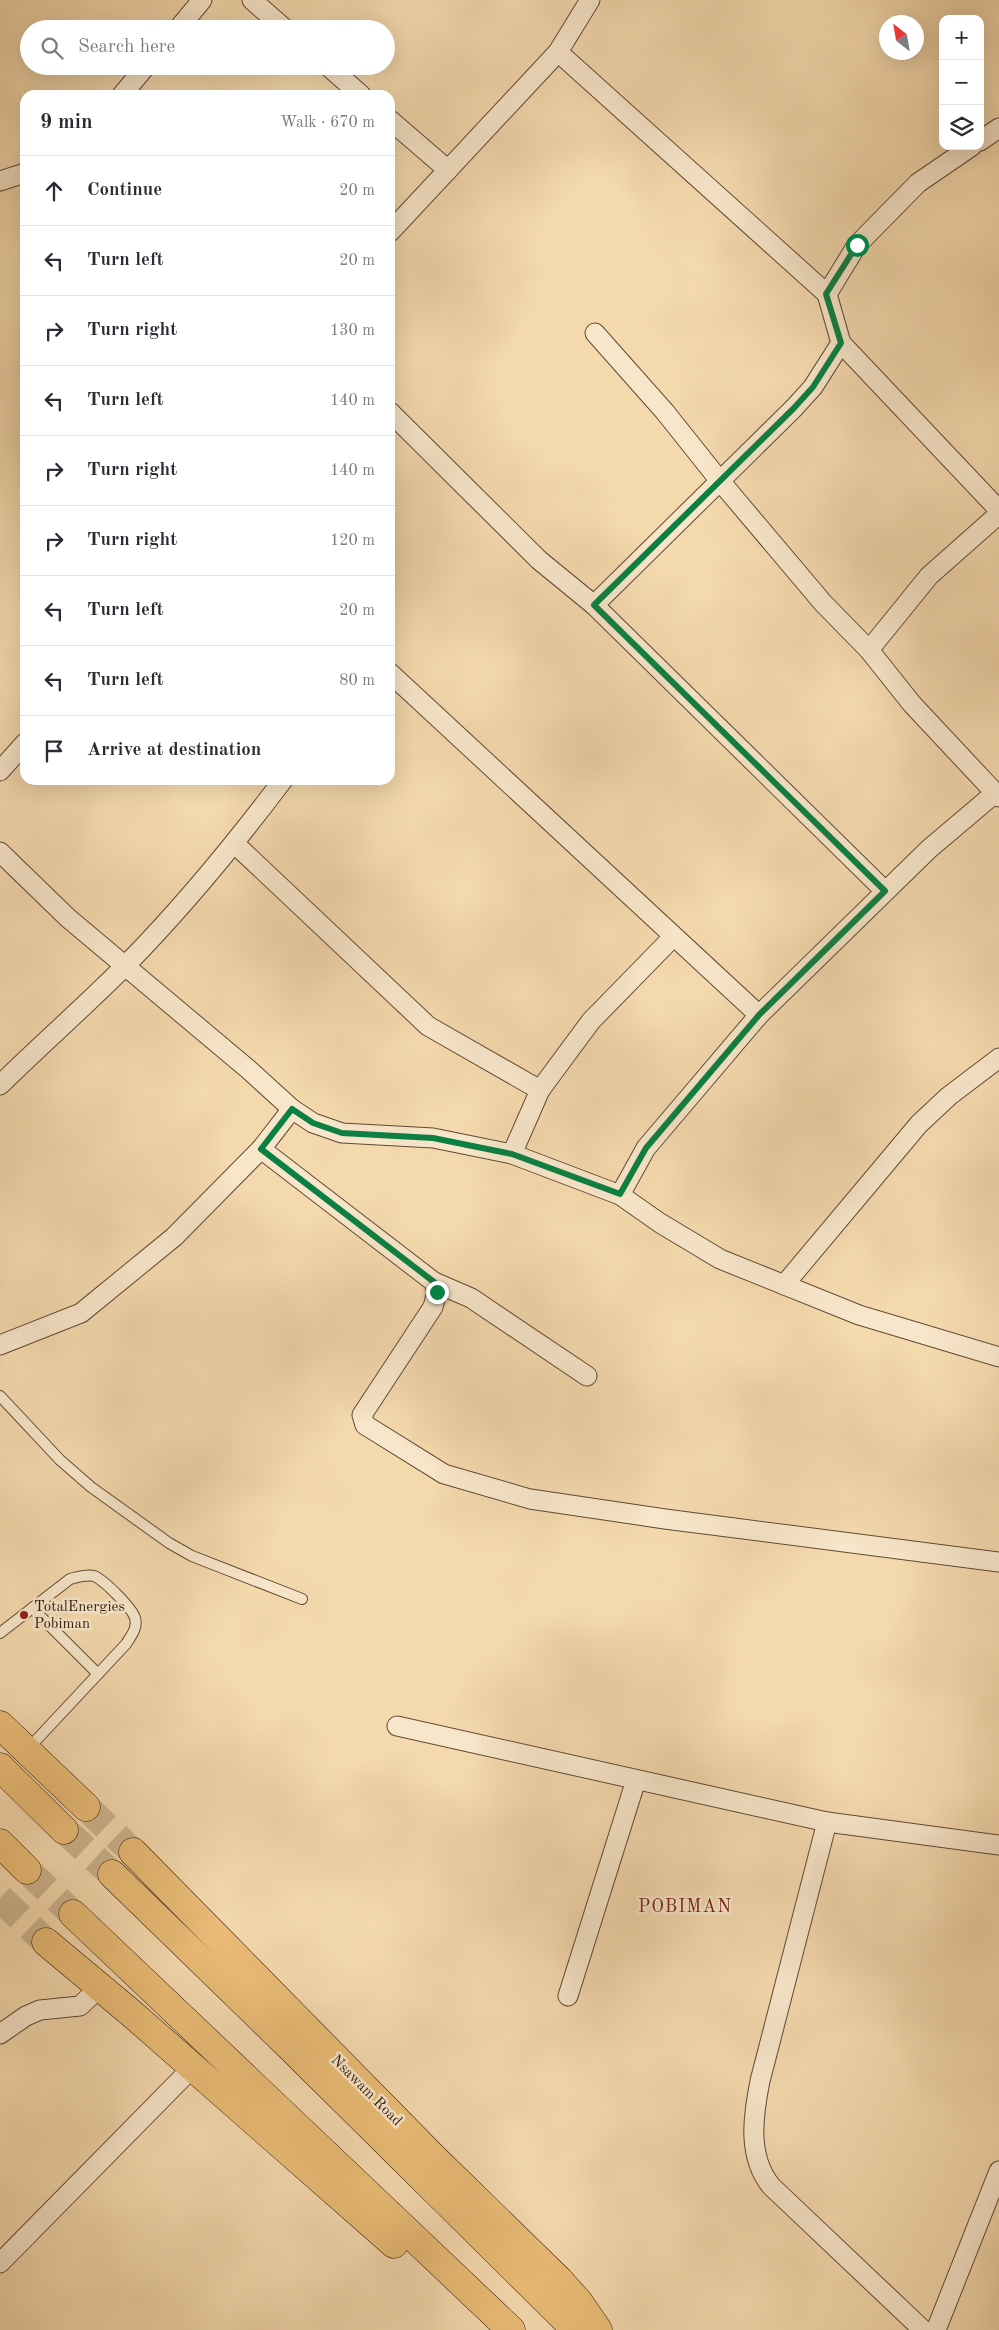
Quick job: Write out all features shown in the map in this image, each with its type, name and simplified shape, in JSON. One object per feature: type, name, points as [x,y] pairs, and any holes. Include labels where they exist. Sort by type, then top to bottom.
[{"type":"highway","points":[[0,1725],[86,1807]]},
{"type":"highway","points":[[0,1767],[64,1830]]},
{"type":"highway","points":[[0,1843],[27,1870]]},
{"type":"highway","name":"Nsawam Road","points":[[133,1852],[433,2157],[559,2280],[578,2301],[598,2330]]},
{"type":"highway","name":"Nsawam Road","points":[[112,1874],[576,2330]]},
{"type":"highway","points":[[73,1914],[511,2330]]},
{"type":"highway","points":[[46,1942],[193,2067],[490,2330]]},
{"type":"street","points":[[185,20],[202,0]]},
{"type":"street","points":[[252,0],[275,20]]},
{"type":"street","points":[[395,227],[558,52],[586,2]]},
{"type":"street","points":[[558,52],[826,294],[841,343],[999,510]]},
{"type":"street","points":[[126,90],[139,75]]},
{"type":"street","points":[[339,75],[356,90]]},
{"type":"street","points":[[395,124],[448,170]]},
{"type":"street","points":[[984,138],[999,128]]},
{"type":"street","points":[[826,294],[857,245],[918,183],[966,150]]},
{"type":"street","points":[[0,181],[20,175]]},
{"type":"street","points":[[595,333],[665,412],[823,603],[869,650],[912,704],[997,796],[929,849],[759,1015],[646,1148],[620,1194]]},
{"type":"street","points":[[594,605],[813,387],[841,343]]},
{"type":"street","points":[[395,417],[539,560],[594,605],[885,891]]},
{"type":"street","points":[[869,650],[929,576],[999,514]]},
{"type":"street","points":[[395,677],[673,938],[759,1015]]},
{"type":"street","points":[[0,771],[20,749]]},
{"type":"street","points":[[0,1085],[126,965],[192,895],[235,844],[279,785]]},
{"type":"street","points":[[235,844],[428,1026],[540,1090]]},
{"type":"street","points":[[0,852],[68,918],[126,965],[292,1109],[313,1123],[342,1133],[433,1138],[512,1154],[620,1194],[660,1223],[720,1259],[859,1315],[999,1357]]},
{"type":"street","points":[[512,1154],[540,1090],[591,1021],[673,938]]},
{"type":"street","points":[[784,1285],[919,1124],[949,1096],[999,1058]]},
{"type":"street","points":[[0,1344],[81,1314],[174,1237],[261,1149],[292,1109]]},
{"type":"street","points":[[261,1149],[434,1282],[470,1298],[587,1376]]},
{"type":"street","points":[[434,1282],[437,1292],[433,1307],[362,1415],[365,1425],[444,1474],[530,1499],[665,1520],[999,1562]]},
{"type":"street","points":[[397,1726],[827,1822],[999,1845]]},
{"type":"street","points":[[568,1996],[636,1780]]},
{"type":"street","points":[[827,1822],[788,1966],[753,2116],[758,2160],[763,2176],[771,2186],[923,2330]]},
{"type":"street","points":[[0,2034],[26,2016],[40,2010],[80,2006],[100,1987]]},
{"type":"street","points":[[0,2263],[193,2067]]},
{"type":"street","points":[[936,2330],[999,2171]]},
{"type":"lane","points":[[0,1396],[60,1460],[91,1487],[169,1543],[192,1556],[302,1599]]},
{"type":"lane","points":[[0,1633],[70,1579],[92,1576],[102,1580],[131,1610],[136,1619],[134,1631],[126,1644],[28,1750]]},
{"type":"lane","points":[[32,1608],[98,1674]]},
{"type":"tunnel","points":[[86,1807],[133,1852]]},
{"type":"tunnel","points":[[64,1830],[112,1874]]},
{"type":"tunnel","points":[[27,1870],[73,1914]]},
{"type":"tunnel","points":[[0,1898],[46,1942]]},
{"type":"place","name":"TotalEnergies Pobiman","points":[[24,1615]]},
{"type":"district","name":"POBIMAN","points":[[685,1906]]},
{"type":"route","points":[[437,1292],[434,1282],[261,1149],[292,1109],[313,1123],[342,1133],[433,1138],[512,1154],[620,1194],[646,1148],[759,1015],[885,891],[594,605],[813,387],[841,343],[826,294],[857,245]]}]
